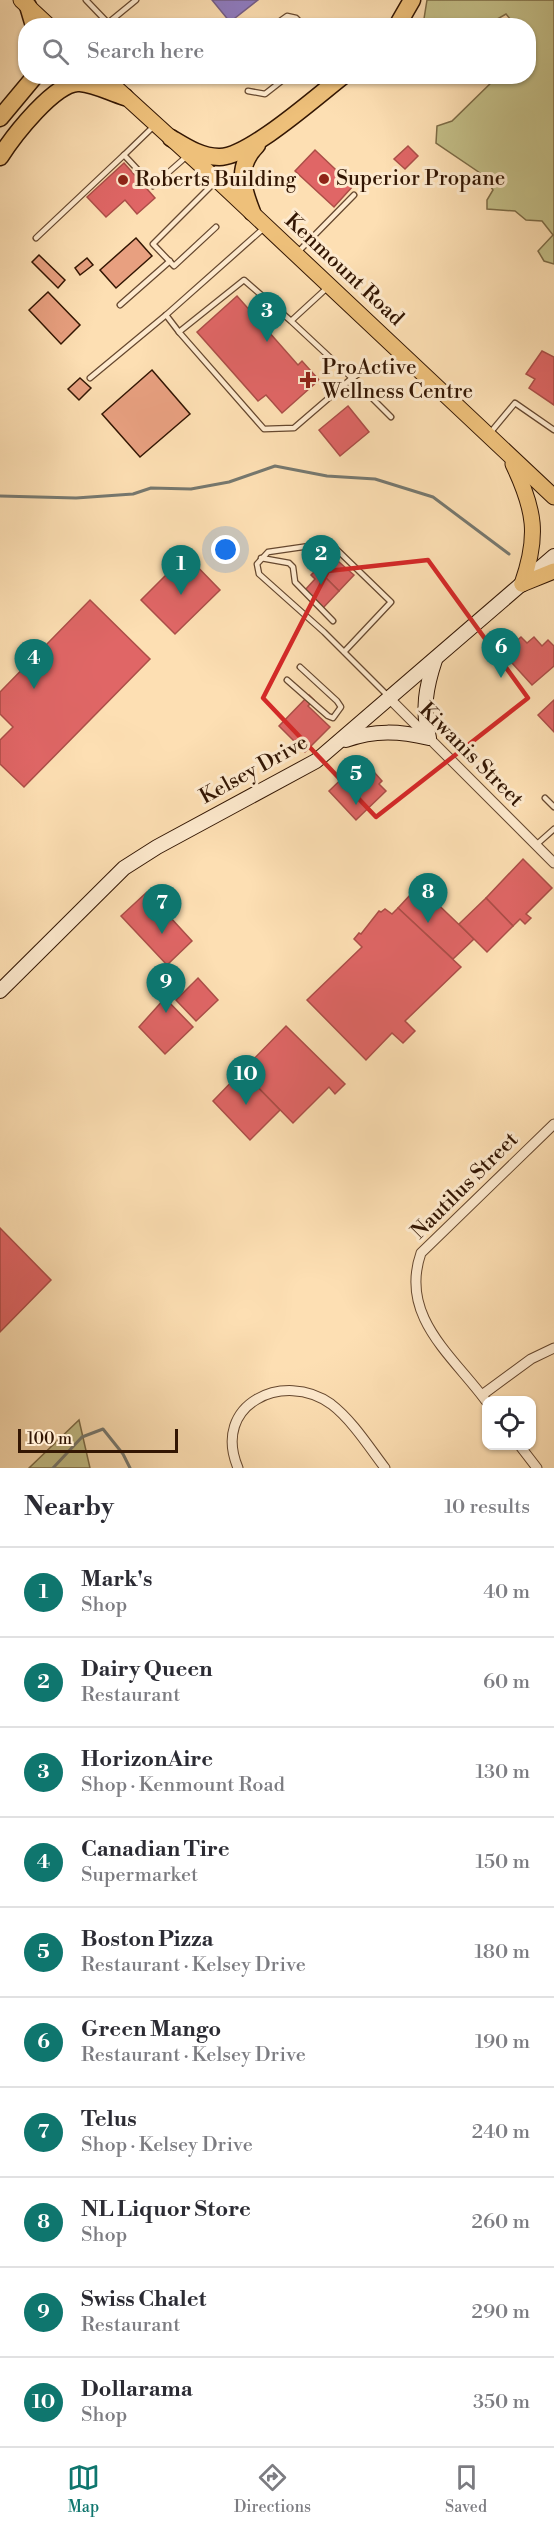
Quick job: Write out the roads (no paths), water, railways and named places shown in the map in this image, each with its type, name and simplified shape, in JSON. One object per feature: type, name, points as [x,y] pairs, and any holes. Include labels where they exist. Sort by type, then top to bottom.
[{"type":"highway","points":[[402,18],[412,0]]},
{"type":"highway","points":[[25,3],[31,18]]},
{"type":"highway","points":[[0,118],[28,84]]},
{"type":"highway","points":[[0,157],[47,101],[70,84]]},
{"type":"highway","points":[[86,84],[125,97]]},
{"type":"highway","points":[[171,138],[196,153],[220,158],[243,151],[333,84]]},
{"type":"highway","points":[[252,212],[242,188],[242,167],[251,151],[273,130]]},
{"type":"main road","points":[[25,3],[40,18]]},
{"type":"main road","name":"Kenmount Road","points":[[111,84],[252,212],[554,497]]},
{"type":"main road","points":[[510,455],[523,484],[534,523],[531,559],[522,585]]},
{"type":"main road","name":"Kelsey Drive","points":[[0,991],[124,868],[158,847],[303,770],[339,743],[554,556]]},
{"type":"main road","points":[[522,585],[554,571]]},
{"type":"main road","points":[[339,743],[365,734],[385,731],[429,738],[424,719],[424,700],[436,657]]},
{"type":"street","name":"Kiwanis Street","points":[[389,698],[554,863]]},
{"type":"street","name":"Nautilus Street","points":[[482,1396],[424,1319],[417,1301],[415,1270],[421,1253],[554,1124]]},
{"type":"street","points":[[486,1396],[531,1359],[554,1348]]},
{"type":"street","points":[[238,1468],[233,1456],[231,1438],[236,1416],[252,1401],[275,1392],[303,1393],[330,1404],[359,1434],[385,1468]]},
{"type":"street","points":[[523,1450],[537,1468]]},
{"type":"lane","points":[[86,0],[102,18]]},
{"type":"lane","points":[[114,18],[136,0]]},
{"type":"lane","points":[[248,91],[265,94],[278,84]]},
{"type":"lane","points":[[36,238],[156,124]]},
{"type":"lane","points":[[124,155],[153,186],[189,154]]},
{"type":"lane","points":[[216,227],[174,266],[153,244],[217,180]]},
{"type":"lane","points":[[296,254],[354,195]]},
{"type":"lane","points":[[90,378],[166,315],[266,226]]},
{"type":"lane","points":[[120,305],[170,261]]},
{"type":"lane","points":[[179,332],[244,280],[352,378],[390,417]]},
{"type":"lane","points":[[291,321],[330,286]]},
{"type":"lane","points":[[166,315],[264,429],[294,428],[352,378],[367,369],[407,359]]},
{"type":"lane","points":[[488,435],[515,403],[554,430]]},
{"type":"lane","points":[[344,652],[391,602],[330,543],[268,552],[257,564],[259,574],[344,652],[389,698]]},
{"type":"lane","points":[[261,558],[289,563],[293,567],[295,582],[333,621]]},
{"type":"lane","points":[[288,680],[329,717],[340,712],[341,707],[337,701],[300,667]]},
{"type":"lane","points":[[545,798],[554,807]]},
{"type":"lane","points":[[536,845],[554,829]]},
{"type":"waterway","points":[[0,496],[76,498],[133,494],[151,488],[191,489],[229,482],[275,466],[327,476],[375,479],[433,497],[509,554]]},
{"type":"waterway","points":[[53,1468],[82,1437],[103,1429],[123,1454],[130,1468]]},
{"type":"place","name":"Superior Propane","points":[[324,179]]},
{"type":"place","name":"Roberts Building","points":[[123,180]]},
{"type":"place","name":"HorizonAire","points":[[267,342]]},
{"type":"place","name":"ProActive Wellness Centre","points":[[308,380]]},
{"type":"place","name":"Dairy Queen","points":[[321,585]]},
{"type":"place","name":"Mark's","points":[[181,595]]},
{"type":"place","name":"Green Mango","points":[[501,678]]},
{"type":"place","name":"Canadian Tire","points":[[34,689]]},
{"type":"place","name":"Boston Pizza","points":[[356,805]]},
{"type":"place","name":"NL Liquor Store","points":[[428,923]]},
{"type":"place","name":"Telus","points":[[162,934]]},
{"type":"place","name":"Swiss Chalet","points":[[166,1013]]},
{"type":"place","name":"Dollarama","points":[[246,1105]]}]
